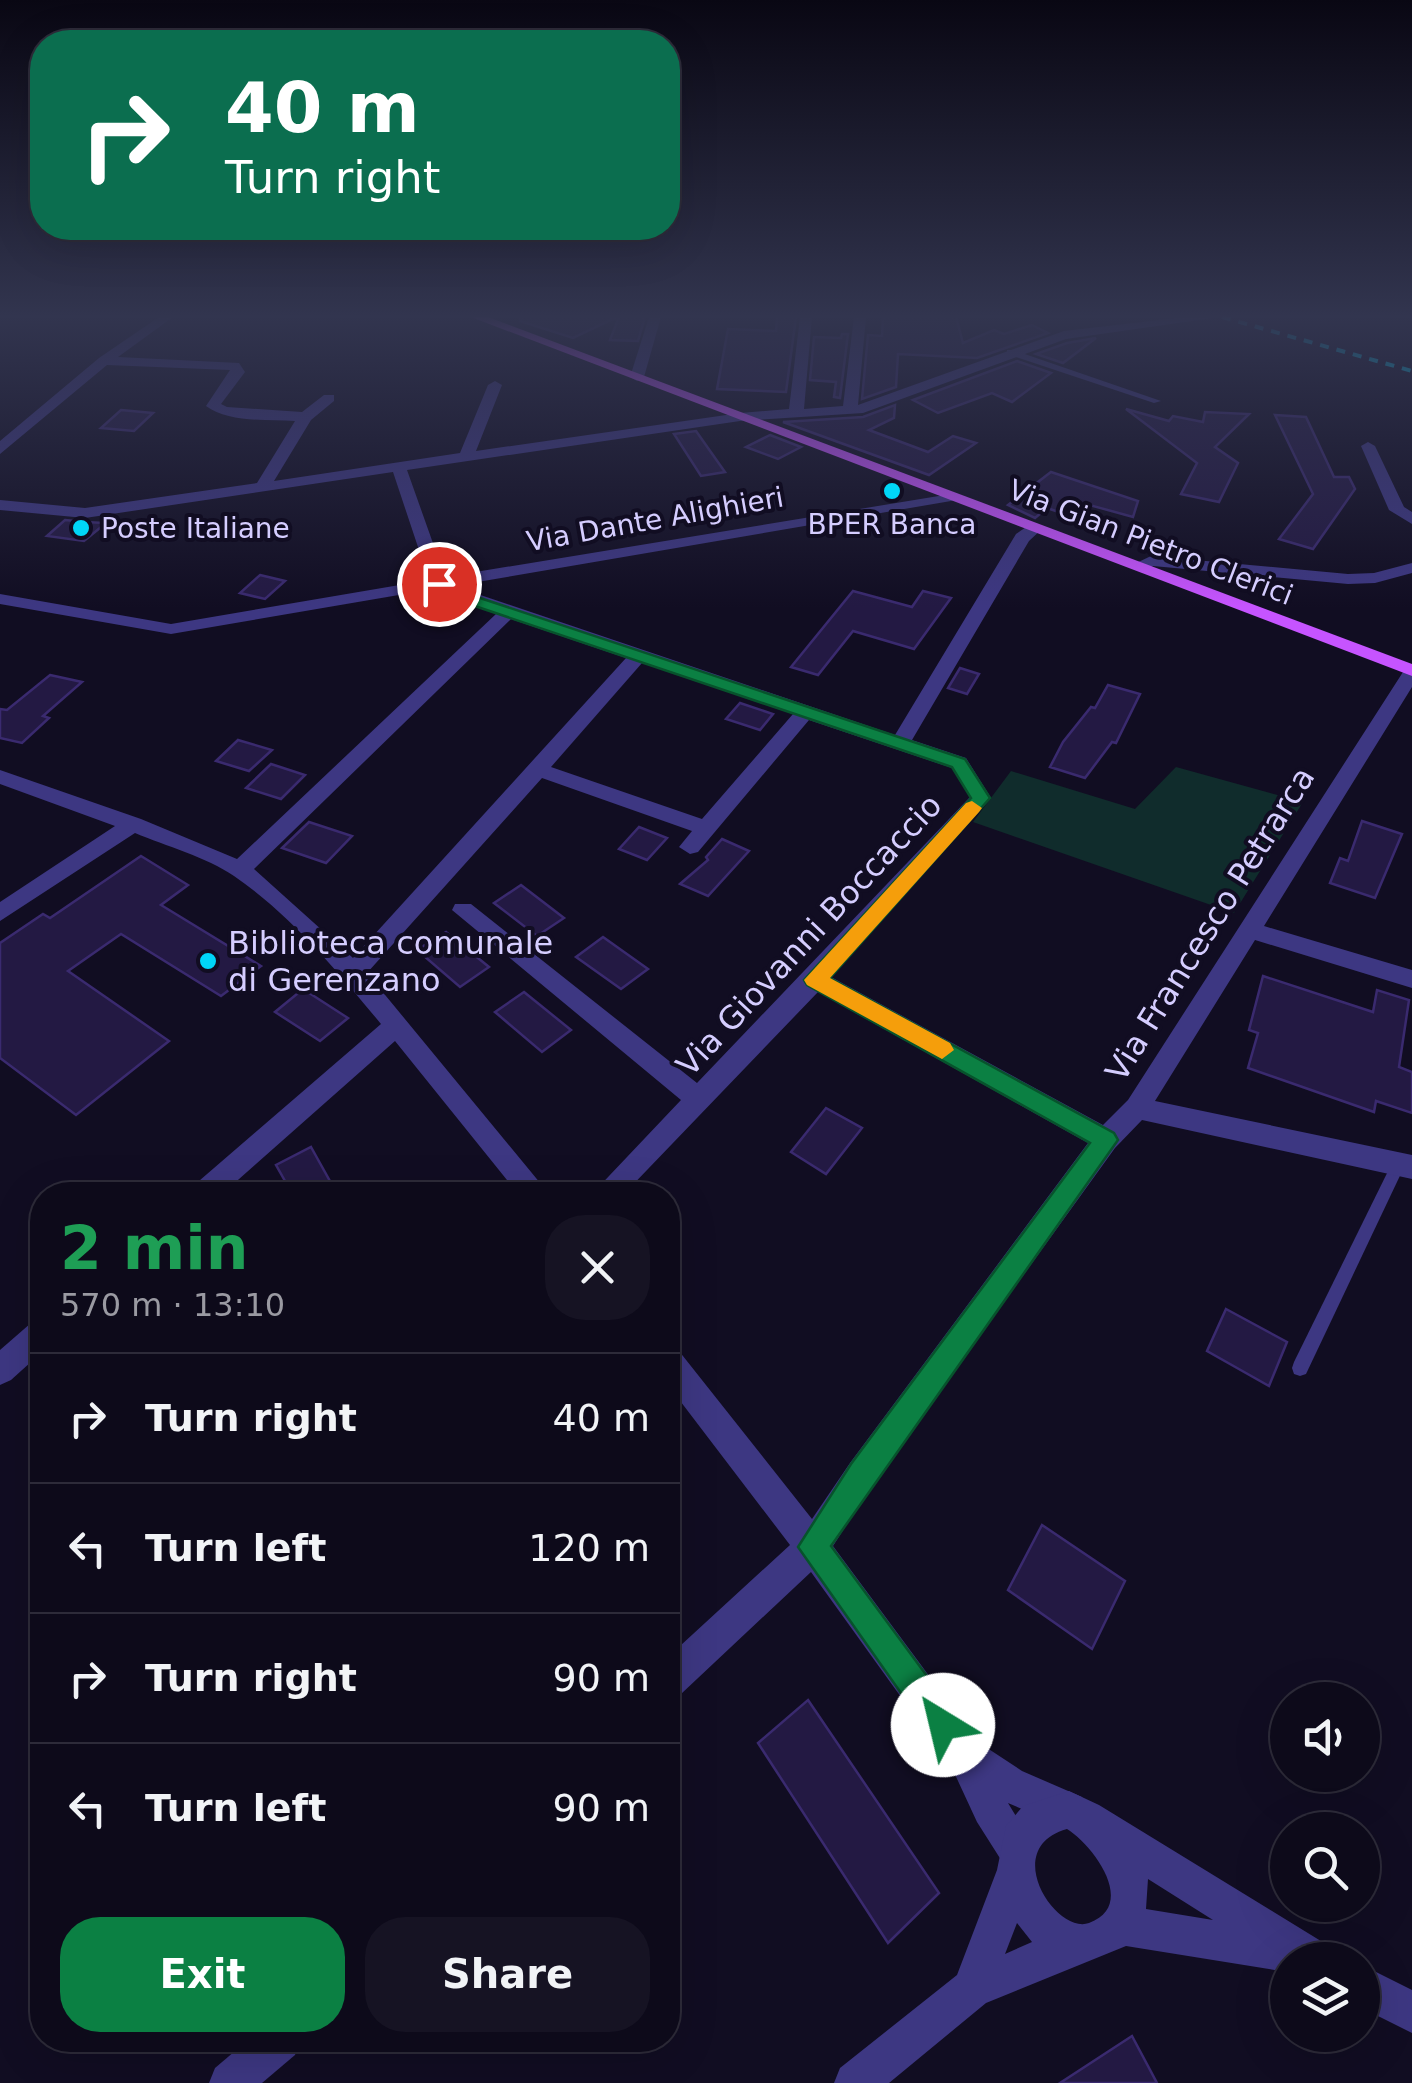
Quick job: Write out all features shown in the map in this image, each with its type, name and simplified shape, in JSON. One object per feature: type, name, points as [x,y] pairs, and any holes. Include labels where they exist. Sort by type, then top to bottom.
[{"type":"main road","name":"Via Gian Pietro Clerici","points":[[733,414],[1412,671]]},
{"type":"street","points":[[0,449],[41,414]]},
{"type":"street","points":[[274,414],[305,417]]},
{"type":"street","points":[[262,487],[309,414]]},
{"type":"street","points":[[467,455],[483,414]]},
{"type":"street","points":[[0,505],[85,513],[467,455],[740,417],[792,414]]},
{"type":"street","points":[[766,426],[795,414]]},
{"type":"street","points":[[1368,446],[1398,510],[1412,519]]},
{"type":"street","points":[[399,468],[439,584]]},
{"type":"street","points":[[906,503],[915,499],[914,482]]},
{"type":"street","name":"Via Dante Alighieri","points":[[0,599],[171,629],[952,496]]},
{"type":"street","points":[[900,744],[1022,538],[1036,528]]},
{"type":"street","points":[[1139,566],[1151,561],[1348,579],[1375,578],[1412,568]]},
{"type":"street","name":"Via Giovanni Boccaccio","points":[[439,584],[459,596],[959,763],[981,798],[815,980],[618,1182]]},
{"type":"street","points":[[240,869],[508,612]]},
{"type":"street","points":[[352,973],[638,656]]},
{"type":"street","name":"Via Francesco Petrarca","points":[[680,1671],[813,1547],[861,1474],[1106,1140],[1137,1108],[1412,671]]},
{"type":"street","points":[[690,847],[805,712]]},
{"type":"street","points":[[538,770],[706,828]]},
{"type":"street","points":[[0,777],[133,824],[240,869],[286,907],[352,973],[526,1182]]},
{"type":"street","points":[[0,913],[133,824]]},
{"type":"street","points":[[462,910],[700,1100]]},
{"type":"street","points":[[1249,930],[1412,979]]},
{"type":"street","points":[[815,980],[1106,1140]]},
{"type":"street","points":[[217,1182],[398,1024]]},
{"type":"street","points":[[1137,1108],[1405,1165]]},
{"type":"street","points":[[0,1370],[30,1344]]},
{"type":"street","points":[[680,1376],[813,1547],[965,1755],[1016,1860],[1028,1910],[1041,1926],[1073,1945]]},
{"type":"street","points":[[965,1755],[1009,1784],[1086,1816],[1284,1942]]},
{"type":"street","points":[[972,1989],[1024,1831],[1036,1818],[1051,1811],[1068,1810]]},
{"type":"street","points":[[855,2083],[972,1989],[1073,1945],[1106,1938],[1119,1925],[1128,1887],[1116,1846],[1103,1829]]},
{"type":"street","points":[[1119,1925],[1270,1949]]},
{"type":"street","points":[[1380,1995],[1412,2012]]},
{"type":"street","points":[[230,2083],[266,2052]]},
{"type":"lane","points":[[1300,1368],[1405,1165]]},
{"type":"green space","points":[[1176,767],[1303,802],[1234,913],[973,822],[1011,771],[1135,809]]},
{"type":"building","points":[[116,414],[152,414],[134,431],[101,428]]},
{"type":"building","points":[[894,414],[894,418],[869,430],[928,452],[953,436],[976,443],[929,475],[783,422]]},
{"type":"building","points":[[1133,414],[1203,422],[1205,414],[1249,414],[1215,447],[1238,463],[1219,502],[1181,494],[1197,463]]},
{"type":"building","points":[[1275,415],[1306,417],[1334,477],[1349,477],[1355,489],[1313,549],[1279,539],[1313,494]]},
{"type":"building","points":[[696,431],[725,472],[701,476],[674,434]]},
{"type":"building","points":[[770,435],[801,447],[778,459],[746,447]]},
{"type":"building","points":[[1051,472],[1138,501],[1133,517],[1086,504],[1071,516],[1047,508],[1035,518],[1008,505]]},
{"type":"building","points":[[65,520],[106,523],[84,541],[47,536]]},
{"type":"building","points":[[260,575],[285,581],[265,599],[240,593]]},
{"type":"building","points":[[853,591],[912,607],[923,591],[951,598],[914,649],[853,631],[818,675],[791,667]]},
{"type":"building","points":[[960,668],[979,674],[967,694],[948,688]]},
{"type":"building","points":[[50,675],[82,682],[43,716],[49,718],[22,743],[0,738],[0,709],[7,710]]},
{"type":"building","points":[[1108,685],[1140,694],[1116,743],[1112,742],[1085,778],[1050,767],[1063,742],[1091,707],[1095,708]]},
{"type":"building","points":[[740,703],[773,714],[760,730],[726,719]]},
{"type":"building","points":[[238,740],[272,750],[249,771],[216,761]]},
{"type":"building","points":[[271,764],[305,775],[281,799],[246,788]]},
{"type":"building","points":[[1362,821],[1402,834],[1375,898],[1330,883],[1340,858],[1348,861]]},
{"type":"building","points":[[309,822],[352,836],[326,863],[282,848]]},
{"type":"building","points":[[639,827],[667,838],[647,860],[619,849]]},
{"type":"building","points":[[722,839],[749,851],[708,896],[680,884],[708,860],[706,857]]},
{"type":"building","points":[[141,856],[188,885],[161,905],[261,966],[221,996],[121,934],[68,971],[169,1041],[76,1115],[0,1058],[0,943],[43,914],[50,918]]},
{"type":"building","points":[[521,885],[564,918],[537,936],[494,903]]},
{"type":"building","points":[[446,932],[489,967],[460,987],[417,950]]},
{"type":"building","points":[[603,937],[648,969],[621,989],[576,957]]},
{"type":"building","points":[[1263,976],[1373,1012],[1377,990],[1409,1000],[1399,1067],[1412,1072],[1412,1113],[1376,1101],[1374,1112],[1248,1068],[1258,1033],[1249,1030]]},
{"type":"building","points":[[303,989],[348,1018],[320,1041],[275,1012]]},
{"type":"building","points":[[524,992],[571,1030],[542,1052],[495,1012]]},
{"type":"building","points":[[826,1108],[862,1128],[826,1174],[791,1152]]},
{"type":"building","points":[[311,1147],[330,1182],[286,1182],[276,1165]]},
{"type":"building","points":[[1226,1309],[1287,1342],[1269,1386],[1207,1351]]},
{"type":"building","points":[[1042,1525],[1125,1581],[1092,1649],[1008,1590]]},
{"type":"building","points":[[808,1700],[939,1893],[888,1943],[758,1743]]},
{"type":"building","points":[[1132,2036],[1157,2083],[1060,2083]]},
{"type":"slow traffic","points":[[942,1050],[815,980],[972,808]]},
{"type":"place","name":"BPER Banca","points":[[892,491]]},
{"type":"place","name":"Poste Italiane","points":[[81,528]]},
{"type":"place","name":"Biblioteca comunale di Gerenzano","points":[[208,961]]},
{"type":"route","points":[[439,584],[459,596],[959,763],[981,798],[815,980],[1106,1140],[861,1474],[813,1547],[943,1725]]}]
